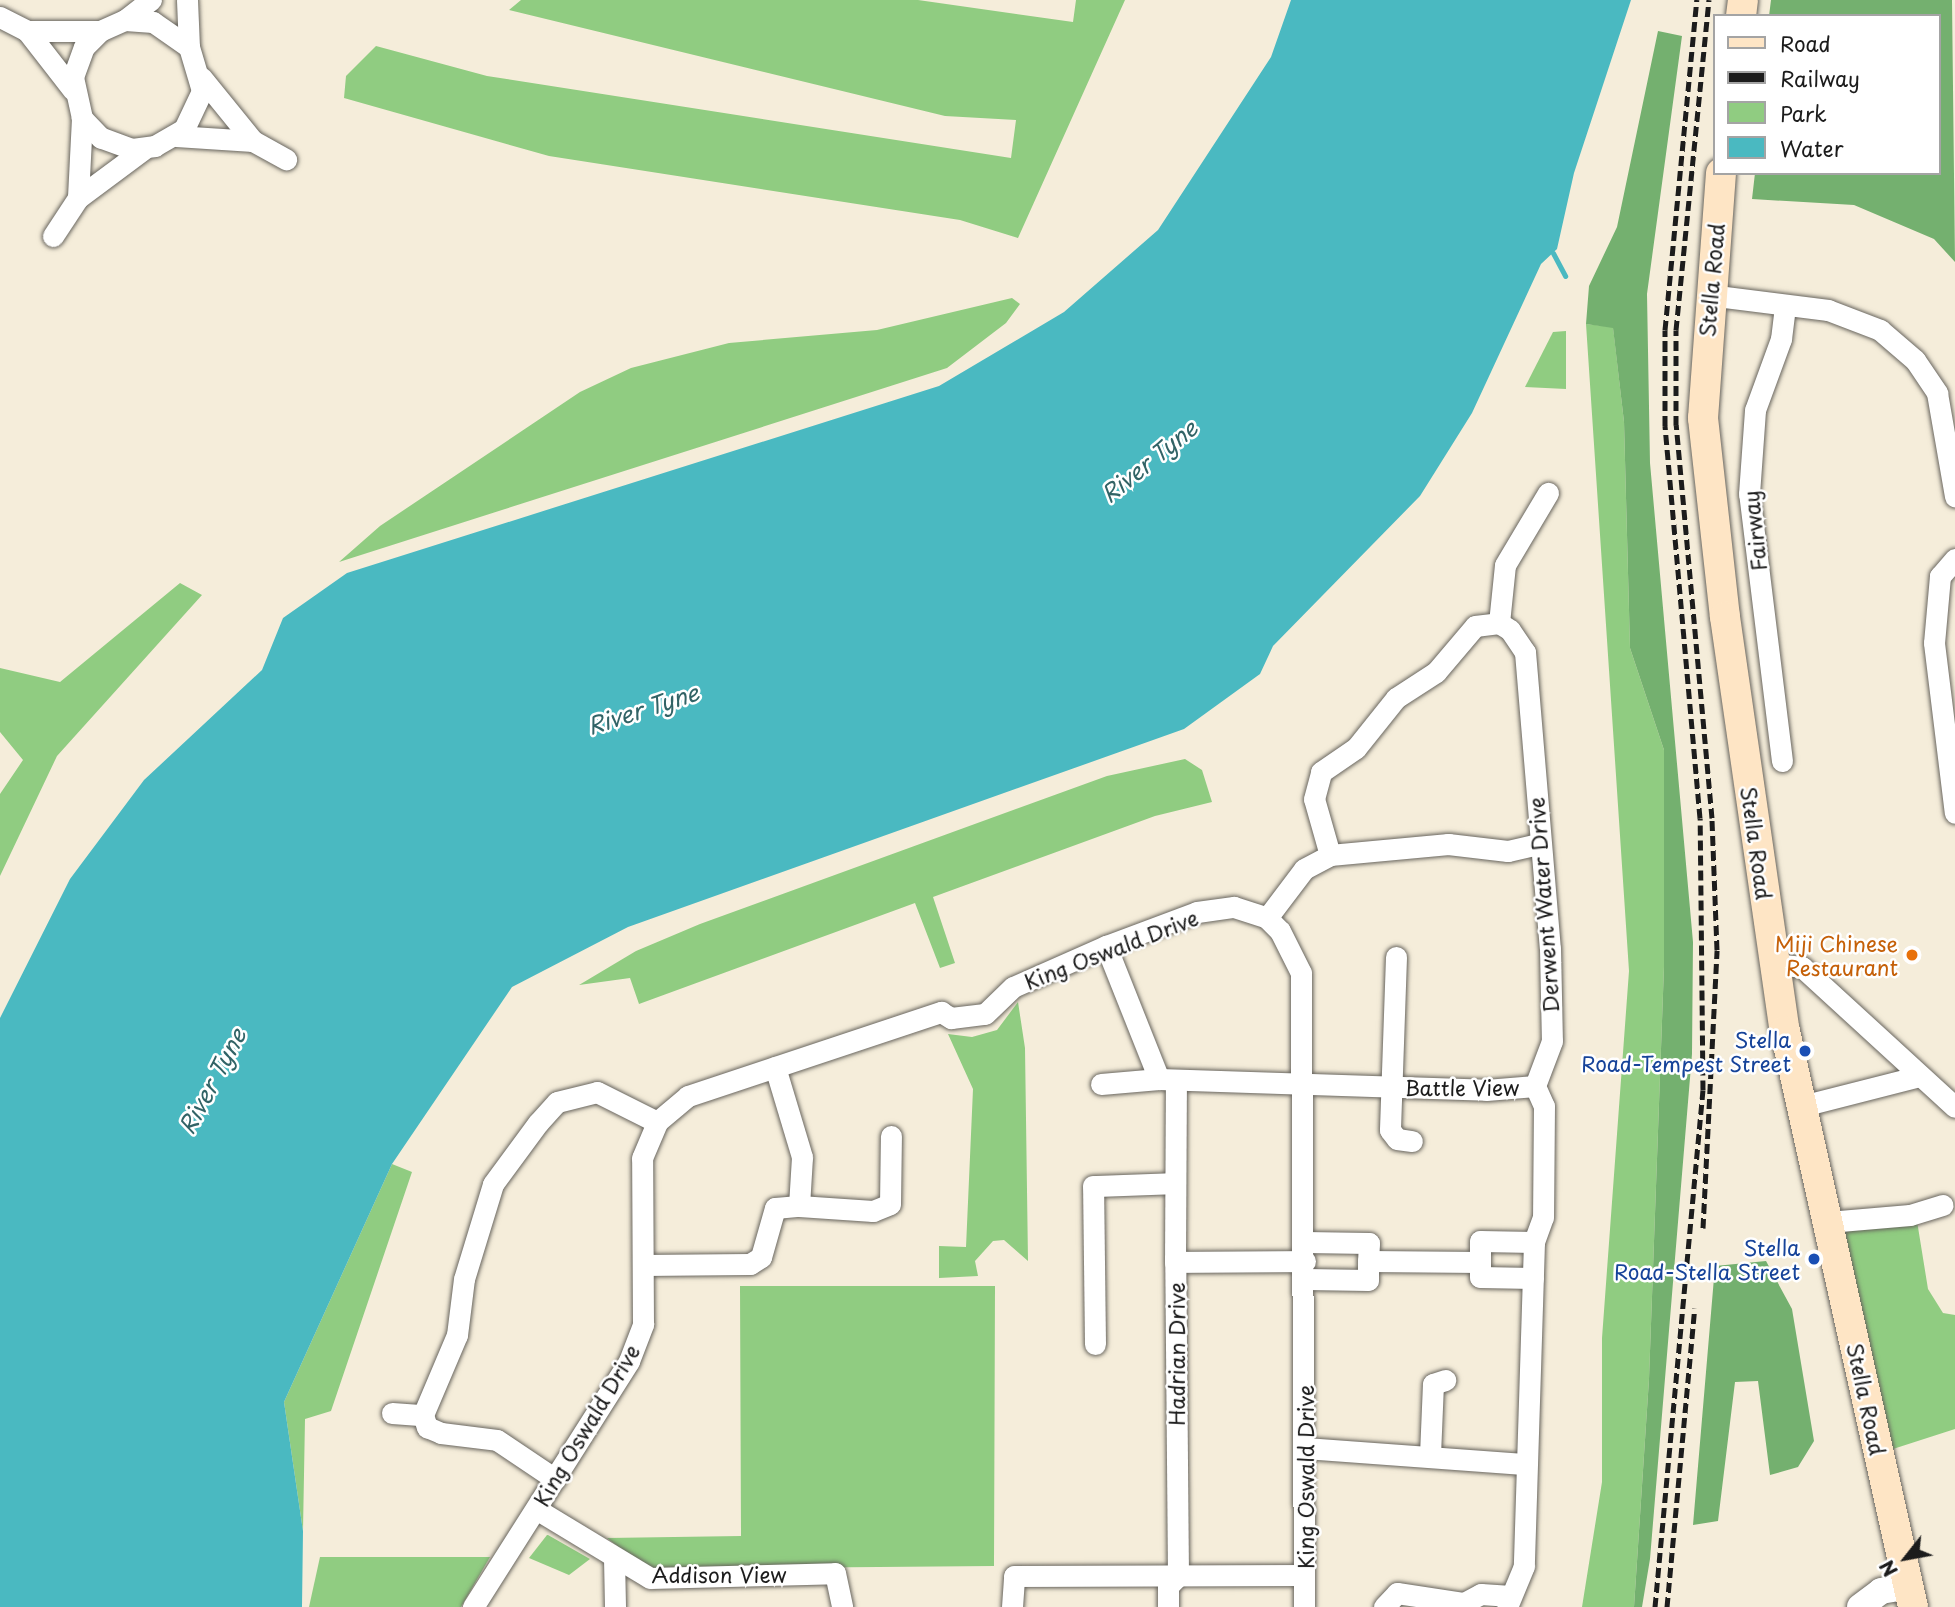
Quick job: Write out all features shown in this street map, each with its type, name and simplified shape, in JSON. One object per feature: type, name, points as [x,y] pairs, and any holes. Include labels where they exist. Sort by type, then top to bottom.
[{"type":"main road","name":"Stella Road","points":[[1721,175],[1709,295],[1703,418],[1774,964],[1802,1106],[1911,1596]]},
{"type":"street","points":[[27,31],[100,31],[125,20],[151,0]]},
{"type":"street","points":[[187,0],[189,47],[201,77],[253,141],[286,159]]},
{"type":"street","points":[[0,17],[27,31],[73,90],[82,118],[78,198]]},
{"type":"street","points":[[125,20],[165,26],[189,47]]},
{"type":"street","points":[[73,90],[79,55],[100,31]]},
{"type":"street","points":[[176,136],[195,112],[201,77]]},
{"type":"street","points":[[82,118],[111,144],[144,149]]},
{"type":"street","points":[[53,236],[78,198],[144,149],[176,136],[253,141]]},
{"type":"street","points":[[1709,295],[1828,310],[1880,330],[1915,360],[1945,413],[1955,496]]},
{"type":"street","name":"Fairway","points":[[1782,761],[1749,480],[1755,410],[1782,339],[1786,305]]},
{"type":"street","points":[[1330,855],[1314,799],[1321,772],[1356,748],[1396,698],[1436,672],[1475,626],[1499,623],[1505,565],[1548,493]]},
{"type":"street","points":[[1955,559],[1940,576],[1934,643],[1955,813]]},
{"type":"street","name":"Derwent Water Drive","points":[[1499,623],[1525,652],[1538,844],[1550,948],[1552,1041],[1535,1086]]},
{"type":"street","points":[[1266,918],[1304,869],[1330,855],[1448,844],[1508,851],[1538,844]]},
{"type":"street","name":"King Oswald Drive","points":[[473,1607],[629,1361],[643,1324],[642,1158],[656,1122],[688,1096],[941,1012],[951,1018],[985,1014],[1013,987],[1106,946],[1197,912],[1234,907],[1266,918],[1280,931],[1301,973],[1305,1261],[1304,1607]]},
{"type":"street","points":[[1106,946],[1167,1082],[1174,1183],[1175,1262]]},
{"type":"street","name":"Battle View","points":[[1396,957],[1389,1087],[1390,1130],[1397,1139],[1412,1141]]},
{"type":"street","points":[[1774,964],[1802,967],[1955,1107]]},
{"type":"street","points":[[775,1067],[802,1157],[799,1206]]},
{"type":"street","points":[[1802,1106],[1920,1076]]},
{"type":"street","name":"Battle View","points":[[1101,1084],[1304,1082],[1389,1087],[1535,1086]]},
{"type":"street","points":[[1384,1607],[1397,1593],[1464,1603],[1481,1594],[1507,1602],[1524,1566],[1523,1464],[1534,1367],[1534,1242],[1543,1217],[1544,1107],[1535,1086]]},
{"type":"street","points":[[555,1479],[497,1440],[441,1433],[427,1427],[423,1415],[457,1335],[464,1279],[493,1184],[538,1123],[557,1102],[597,1092],[656,1122]]},
{"type":"street","points":[[643,1265],[750,1264],[761,1257],[775,1208],[799,1206],[873,1210],[890,1204],[891,1136]]},
{"type":"street","points":[[1095,1344],[1093,1186],[1174,1183]]},
{"type":"street","points":[[1828,1222],[1910,1215],[1943,1205]]},
{"type":"street","points":[[1533,1278],[1480,1277],[1480,1241],[1534,1242]]},
{"type":"street","points":[[1369,1243],[1368,1280],[1305,1261],[1369,1243]]},
{"type":"street","name":"Hadrian Drive","points":[[1168,1607],[1168,1586],[1178,1576],[1175,1262],[1305,1261]]},
{"type":"street","points":[[1368,1261],[1480,1262]]},
{"type":"street","points":[[1430,1455],[1433,1384],[1445,1380]]},
{"type":"street","points":[[391,1413],[423,1415]]},
{"type":"street","points":[[1305,1448],[1430,1455],[1523,1464]]},
{"type":"street","name":"Addison View","points":[[536,1509],[650,1578],[835,1573],[842,1607]]},
{"type":"street","points":[[614,1558],[615,1607]]},
{"type":"street","points":[[1012,1607],[1014,1576],[1304,1575]]},
{"type":"street","points":[[1860,1607],[1881,1591],[1911,1596]]},
{"type":"green space","points":[[521,0],[918,0],[1073,22],[1076,0],[1125,0],[1018,238],[960,220],[549,156],[344,98],[346,76],[376,46],[487,76],[1011,158],[1016,120],[945,116],[509,10]]},
{"type":"green space","points":[[1771,0],[1952,0],[1955,262],[1934,239],[1854,205],[1752,199],[1755,175],[1941,175],[1941,14],[1769,14]]},
{"type":"green space","points":[[1658,31],[1682,36],[1647,294],[1650,463],[1693,942],[1692,1054],[1650,1559],[1642,1607],[1634,1607],[1649,1379],[1664,966],[1664,750],[1630,648],[1624,422],[1613,328],[1586,324],[1589,286],[1617,227]]},
{"type":"green space","points":[[1012,298],[1020,304],[1006,323],[947,368],[339,562],[380,526],[580,392],[631,368],[729,343],[877,330]]},
{"type":"green space","points":[[1586,324],[1613,327],[1624,422],[1630,648],[1664,750],[1664,966],[1649,1379],[1634,1607],[1582,1607],[1602,1482],[1602,1338],[1629,971]]},
{"type":"green space","points":[[1566,331],[1566,389],[1525,387],[1553,332]]},
{"type":"green space","points":[[180,583],[202,595],[57,756],[0,876],[0,794],[23,760],[0,732],[0,668],[60,682]]},
{"type":"green space","points":[[1185,759],[1202,770],[1212,802],[1155,816],[933,897],[955,963],[940,968],[915,903],[639,1004],[630,978],[579,985],[636,951],[700,924],[1107,776]]},
{"type":"green space","points":[[1018,1002],[1025,1048],[1028,1261],[1004,1240],[993,1241],[975,1261],[978,1276],[939,1278],[939,1246],[966,1247],[973,1089],[948,1034],[972,1037],[997,1030]]},
{"type":"green space","points":[[392,1164],[412,1172],[331,1411],[305,1419],[303,1531],[284,1402]]},
{"type":"green space","points":[[1917,1221],[1928,1289],[1943,1313],[1955,1315],[1955,1429],[1893,1449],[1839,1228]]},
{"type":"green space","points":[[1766,1261],[1792,1309],[1814,1441],[1798,1467],[1770,1475],[1758,1381],[1735,1382],[1718,1521],[1693,1525],[1715,1266]]},
{"type":"green space","points":[[740,1286],[995,1286],[994,1566],[647,1569],[607,1538],[741,1536]]},
{"type":"green space","points":[[547,1535],[590,1559],[569,1575],[529,1558]]},
{"type":"green space","points":[[320,1557],[490,1557],[461,1607],[309,1607]]},
{"type":"water","name":"River Tyne","points":[[1291,0],[1631,0],[1574,173],[1557,249],[1541,264],[1472,413],[1420,496],[1273,646],[1260,674],[1184,729],[628,927],[512,987],[392,1164],[284,1402],[303,1531],[302,1607],[0,1607],[0,1018],[70,879],[144,780],[262,670],[283,618],[347,573],[939,386],[1064,312],[1158,230],[1271,57]]},
{"type":"waterway","points":[[1553,253],[1565,276]]},
{"type":"railway","points":[[1655,1607],[1703,1090],[1700,818],[1665,426],[1665,330],[1697,0]]},
{"type":"railway","points":[[1703,1228],[1717,950],[1712,818],[1676,425],[1676,330],[1709,0]]},
{"type":"railway","points":[[1667,1607],[1695,1308]]},
{"type":"place","name":"Miji Chinese Restaurant","points":[[1912,955]]},
{"type":"place","name":"Stella Road-Tempest Street","points":[[1805,1051]]},
{"type":"place","name":"Stella Road-Stella Street","points":[[1814,1259]]}]
